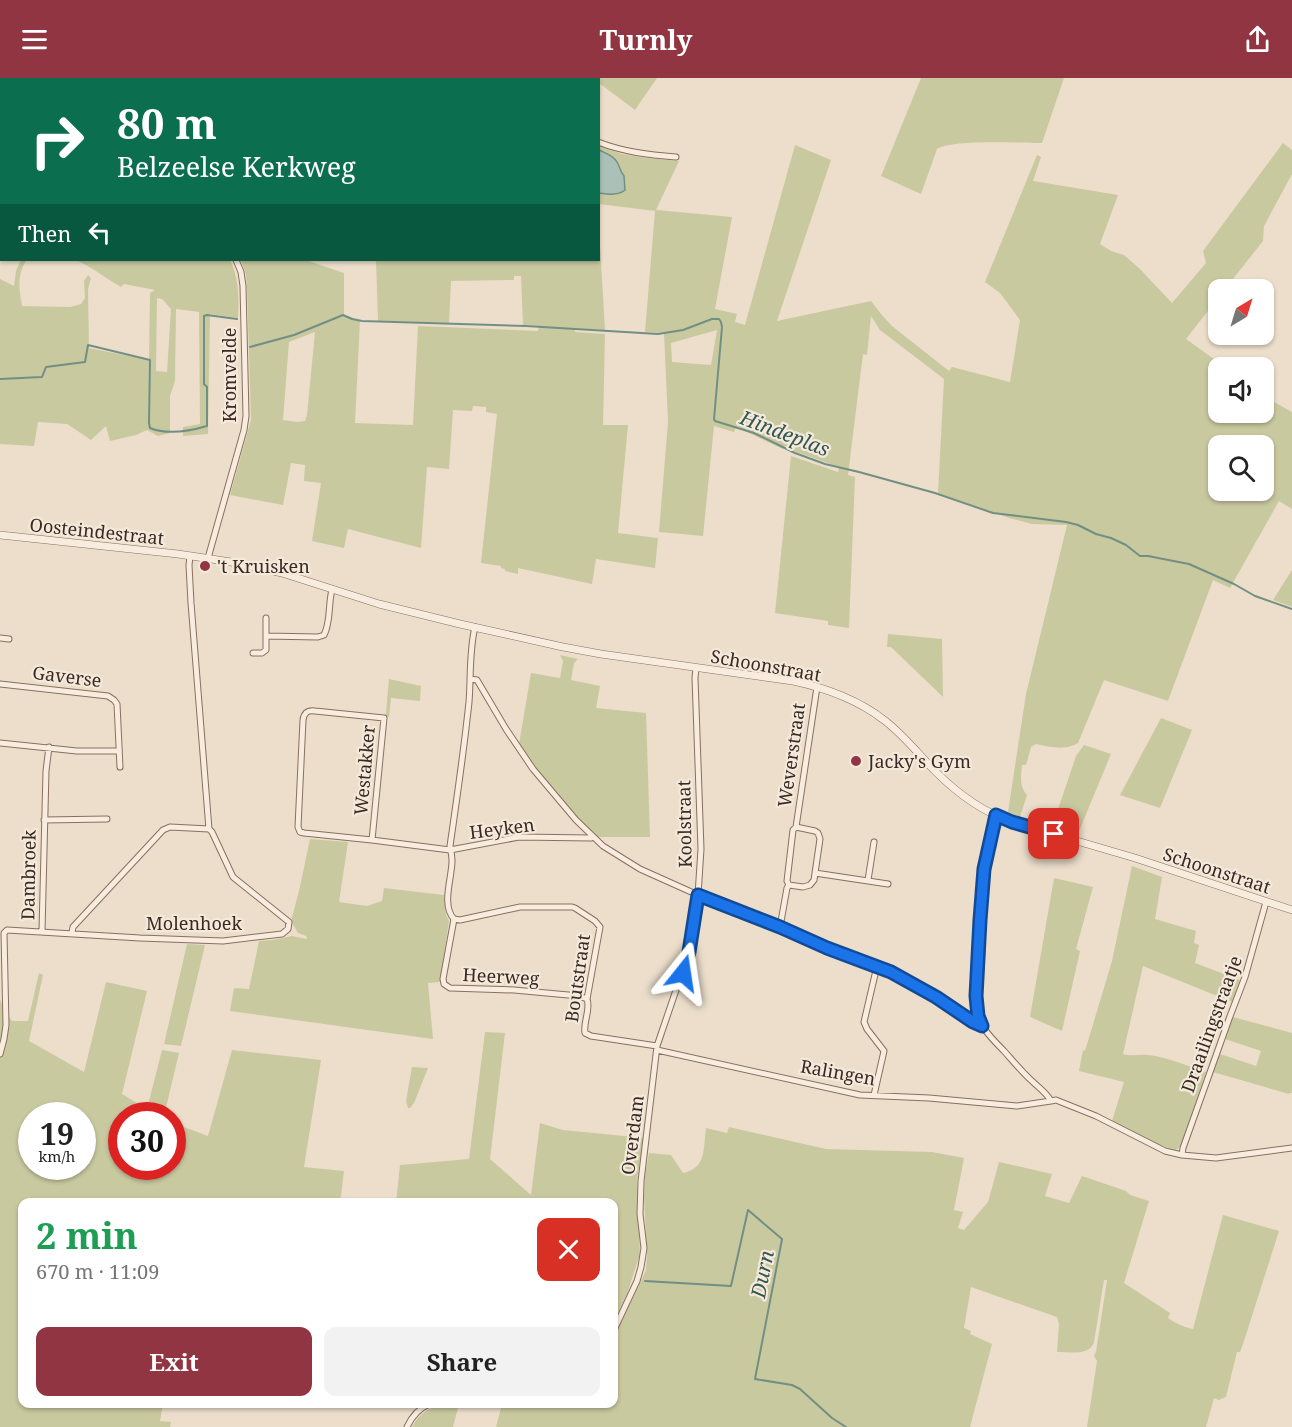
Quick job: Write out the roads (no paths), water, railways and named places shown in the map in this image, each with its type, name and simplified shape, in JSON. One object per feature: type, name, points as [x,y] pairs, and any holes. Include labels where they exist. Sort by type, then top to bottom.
[{"type":"street","points":[[600,143],[636,154],[676,157]]},
{"type":"street","name":"Kromvelde","points":[[208,558],[245,423],[243,286],[236,261]]},
{"type":"street","name":"Oosteindestraat","points":[[0,535],[190,556]]},
{"type":"street","name":"Schoonstraat","points":[[190,556],[264,568],[379,604],[581,651],[793,681],[817,687],[852,700],[884,720],[946,782],[996,815],[1292,910]]},
{"type":"street","name":"Molenhoek","points":[[0,1054],[6,1025],[4,933],[7,930],[223,941],[277,934],[286,932],[288,929],[289,922],[232,877],[209,829],[191,603],[190,556]]},
{"type":"street","points":[[266,636],[318,637],[324,635],[327,630],[329,599],[332,590]]},
{"type":"street","points":[[253,653],[264,652],[266,618]]},
{"type":"street","points":[[454,919],[449,913],[448,899],[453,859],[450,846],[465,737],[471,679],[472,637],[475,627]]},
{"type":"street","points":[[0,639],[9,639]]},
{"type":"street","name":"Koolstraat","points":[[657,1048],[689,952],[698,895],[701,849],[696,668]]},
{"type":"street","points":[[471,679],[477,680],[533,769],[560,802],[603,846],[640,869],[698,895],[877,966],[921,988],[982,1026]]},
{"type":"street","name":"Gaverse","points":[[0,684],[108,696],[114,700],[117,704],[120,767]]},
{"type":"street","name":"Weverstraat","points":[[780,927],[789,885],[787,881],[793,830],[796,827],[817,687]]},
{"type":"street","name":"Westakker","points":[[298,827],[305,713],[311,710],[382,717],[385,719],[372,840]]},
{"type":"street","points":[[0,742],[77,751],[118,751]]},
{"type":"street","name":"Dambroek","points":[[42,931],[44,820],[49,747]]},
{"type":"street","points":[[996,815],[984,869],[976,996],[978,1016],[982,1026],[1032,1081],[1048,1094],[1051,1101]]},
{"type":"street","name":"Dambroek","points":[[44,820],[104,819],[101,826]]},
{"type":"street","points":[[72,933],[73,927],[163,830],[170,827],[209,829]]},
{"type":"street","name":"Heyken","points":[[298,827],[300,832],[304,833],[450,850],[519,837],[592,837]]},
{"type":"street","name":"Weverstraat","points":[[796,827],[815,831],[819,836],[815,873]]},
{"type":"street","points":[[868,880],[874,842]]},
{"type":"street","points":[[789,885],[803,887],[810,885],[815,873],[888,884]]},
{"type":"street","name":"Draailingstraatje","points":[[1182,1155],[1245,977],[1266,902]]},
{"type":"street","name":"Boutstraat","points":[[454,919],[460,920],[526,906],[575,908],[600,927],[586,999],[589,1005],[584,1028],[586,1035],[657,1048]]},
{"type":"street","name":"Heerweg","points":[[454,919],[443,979],[444,984],[450,988],[514,990],[579,996],[586,999]]},
{"type":"street","points":[[874,1095],[884,1051],[864,1022],[877,966]]},
{"type":"street","name":"Ralingen","points":[[657,1048],[860,1095],[929,1098],[1017,1106],[1056,1100],[1165,1150],[1182,1155],[1216,1158],[1292,1148]]},
{"type":"street","name":"Overdam","points":[[618,1321],[637,1281],[643,1257],[640,1214],[641,1181],[657,1048]]},
{"type":"street","points":[[407,1427],[412,1417],[423,1408]]},
{"type":"waterway","name":"Hindeplas","points":[[250,347],[294,335],[343,315],[362,321],[526,326],[658,334],[683,330],[712,319],[719,319],[722,327],[715,421],[754,433],[795,453],[825,464],[935,493],[993,513],[1078,525],[1126,545],[1140,556],[1189,564],[1255,596],[1292,609]]},
{"type":"waterway","name":"Hindeplas","points":[[0,379],[42,377],[46,367],[85,362],[88,345],[150,360],[150,428],[171,432],[200,428],[207,426],[207,387],[204,384],[204,316],[237,319]]},
{"type":"waterway","name":"Durn","points":[[645,1281],[731,1286],[748,1210],[782,1239],[755,1379],[792,1385],[800,1389],[832,1418],[846,1427]]},
{"type":"place","name":"'t Kruisken","points":[[205,566]]},
{"type":"place","name":"Jacky's Gym","points":[[856,761]]}]
